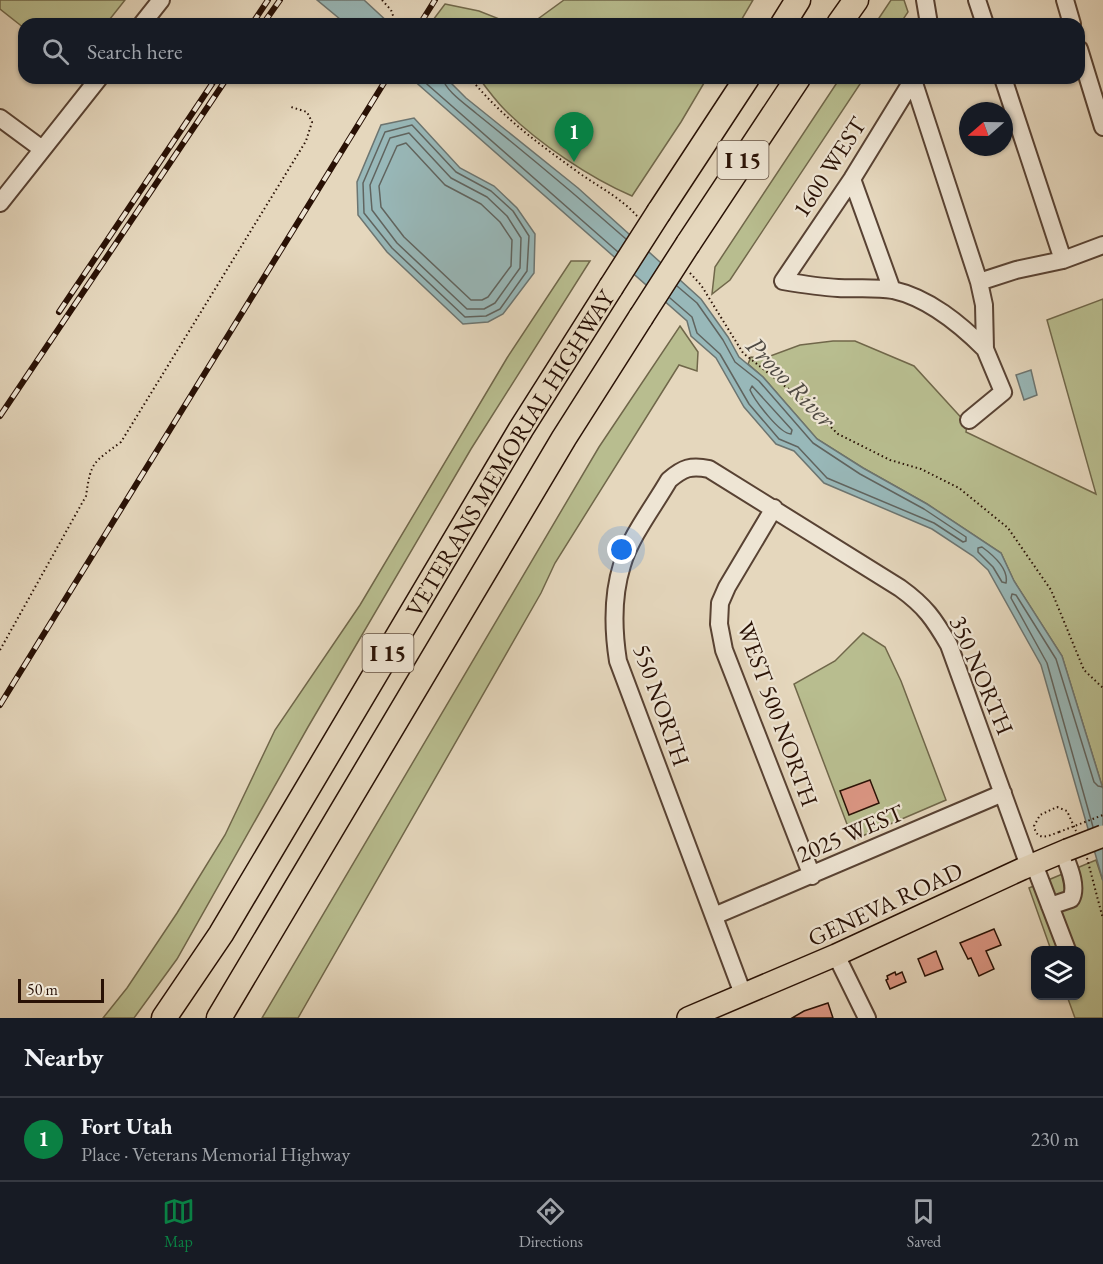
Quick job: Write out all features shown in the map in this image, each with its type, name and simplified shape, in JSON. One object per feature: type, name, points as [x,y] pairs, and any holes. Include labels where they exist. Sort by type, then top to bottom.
[{"type":"highway","points":[[787,18],[798,0]]},
{"type":"highway","points":[[842,18],[856,0]]},
{"type":"highway","name":"VETERANS MEMORIAL HIGHWAY","points":[[164,1018],[221,934],[515,439],[611,287],[650,216],[743,84]]},
{"type":"highway","name":"VETERANS MEMORIAL HIGHWAY","points":[[219,1018],[558,449],[640,317],[794,84]]},
{"type":"main road","name":"GENEVA ROAD","points":[[688,1018],[836,955],[1031,865],[1063,845],[1103,836]]},
{"type":"street","points":[[147,18],[161,0]]},
{"type":"street","points":[[925,0],[928,18]]},
{"type":"street","points":[[977,0],[983,18]]},
{"type":"street","points":[[1065,0],[1070,18]]},
{"type":"street","points":[[1085,68],[1103,127]]},
{"type":"street","points":[[1087,74],[1103,69]]},
{"type":"street","points":[[0,203],[94,84]]},
{"type":"street","name":"1600 WEST","points":[[892,290],[835,288],[783,281],[852,179],[911,84]]},
{"type":"street","points":[[916,84],[979,282],[984,305],[985,349],[1003,392],[969,420]]},
{"type":"street","points":[[1005,84],[1062,261]]},
{"type":"street","points":[[0,118],[42,150]]},
{"type":"street","points":[[852,179],[892,290],[936,308],[964,328],[985,349]]},
{"type":"street","points":[[979,282],[1016,270],[1062,261],[1103,244]]},
{"type":"street","name":"550 NORTH","points":[[743,994],[618,661],[613,630],[614,607],[622,564],[669,480],[677,473],[694,466],[709,469],[774,508]]},
{"type":"street","name":"350 NORTH","points":[[774,508],[900,588],[933,617],[949,645],[1003,793],[1065,946]]},
{"type":"street","name":"WEST 500 NORTH","points":[[774,508],[726,587],[720,603],[719,624],[724,650],[812,876]]},
{"type":"street","name":"2025 WEST","points":[[714,916],[1003,793]]},
{"type":"street","points":[[1050,906],[1071,899],[1073,895],[1063,845]]},
{"type":"street","points":[[836,955],[867,1018]]},
{"type":"path","points":[[382,0],[391,10],[394,18]]},
{"type":"path","points":[[475,84],[505,117],[576,170],[627,204],[650,216]]},
{"type":"path","points":[[0,650],[86,496],[90,470],[98,459],[122,442],[306,141],[312,122],[307,112],[291,107]]},
{"type":"path","points":[[686,269],[701,285],[743,353],[805,402],[838,434],[890,460],[921,469],[959,488],[1008,528],[1051,590],[1084,670],[1103,688]]},
{"type":"path","points":[[1063,845],[1103,814]]},
{"type":"green space","points":[[0,0],[125,0],[111,18],[18,18],[18,23],[0,9]]},
{"type":"green space","points":[[564,0],[753,0],[742,18],[539,18]]},
{"type":"green space","points":[[891,0],[904,0],[908,12],[904,18],[879,18]]},
{"type":"green space","points":[[445,4],[479,11],[497,18],[434,18]]},
{"type":"green space","points":[[484,84],[703,84],[632,196],[582,170],[549,147],[518,122]]},
{"type":"green space","points":[[836,84],[860,84],[730,280],[712,294],[715,267]]},
{"type":"green space","points":[[571,261],[590,261],[471,449],[308,727],[177,959],[134,1018],[103,1018],[127,988],[177,913],[225,835],[275,730],[360,605],[507,358]]},
{"type":"green space","points":[[1103,299],[1103,789],[1062,656],[1014,581],[1001,553],[927,504],[817,439],[763,377],[748,364],[751,357],[765,358],[800,345],[855,341],[914,366],[967,424],[966,432],[1096,494],[1047,320]]},
{"type":"green space","points":[[680,326],[698,352],[697,371],[679,365],[555,563],[541,593],[298,1018],[262,1018],[599,447]]},
{"type":"green space","points":[[863,633],[885,647],[901,681],[946,800],[853,840],[794,684],[835,661]]},
{"type":"green space","points":[[1096,860],[1103,881],[1103,1018],[1075,1018],[1068,1000],[1085,1000],[1085,946],[1050,946],[1029,888]]},
{"type":"water","points":[[317,0],[364,0],[384,18],[339,18]]},
{"type":"water","points":[[418,84],[452,84],[466,98],[578,188],[701,299],[739,357],[763,377],[817,439],[927,504],[1001,553],[1014,581],[1062,656],[1103,789],[1103,881],[1041,665],[988,570],[973,556],[932,529],[824,483],[794,451],[776,444],[744,407],[716,358],[691,336],[687,321]]},
{"type":"water","points":[[414,118],[460,168],[494,186],[517,208],[535,234],[534,273],[503,314],[488,322],[463,324],[387,252],[358,215],[357,182],[381,125]]},
{"type":"water","points":[[1031,370],[1037,395],[1024,400],[1016,375]]},
{"type":"building","points":[[870,780],[879,803],[849,815],[840,791]]},
{"type":"building","points":[[994,929],[1001,945],[986,951],[994,969],[979,976],[971,958],[968,959],[960,943]]},
{"type":"building","points":[[936,951],[943,969],[925,976],[918,959]]},
{"type":"building","points":[[895,972],[896,975],[902,972],[906,982],[890,989],[886,980],[887,976]]},
{"type":"building","points":[[828,1003],[833,1018],[792,1018],[804,1011]]},
{"type":"railway","points":[[256,18],[268,0]]},
{"type":"railway","points":[[267,18],[280,0]]},
{"type":"railway","points":[[424,18],[435,0]]},
{"type":"railway","points":[[59,312],[212,84]]},
{"type":"railway","points":[[0,416],[223,84]]},
{"type":"railway","points":[[0,705],[383,84]]},
{"type":"place","name":"Fort Utah","points":[[574,162]]},
{"type":"water label","name":"Provo River","points":[[791,382]]}]
